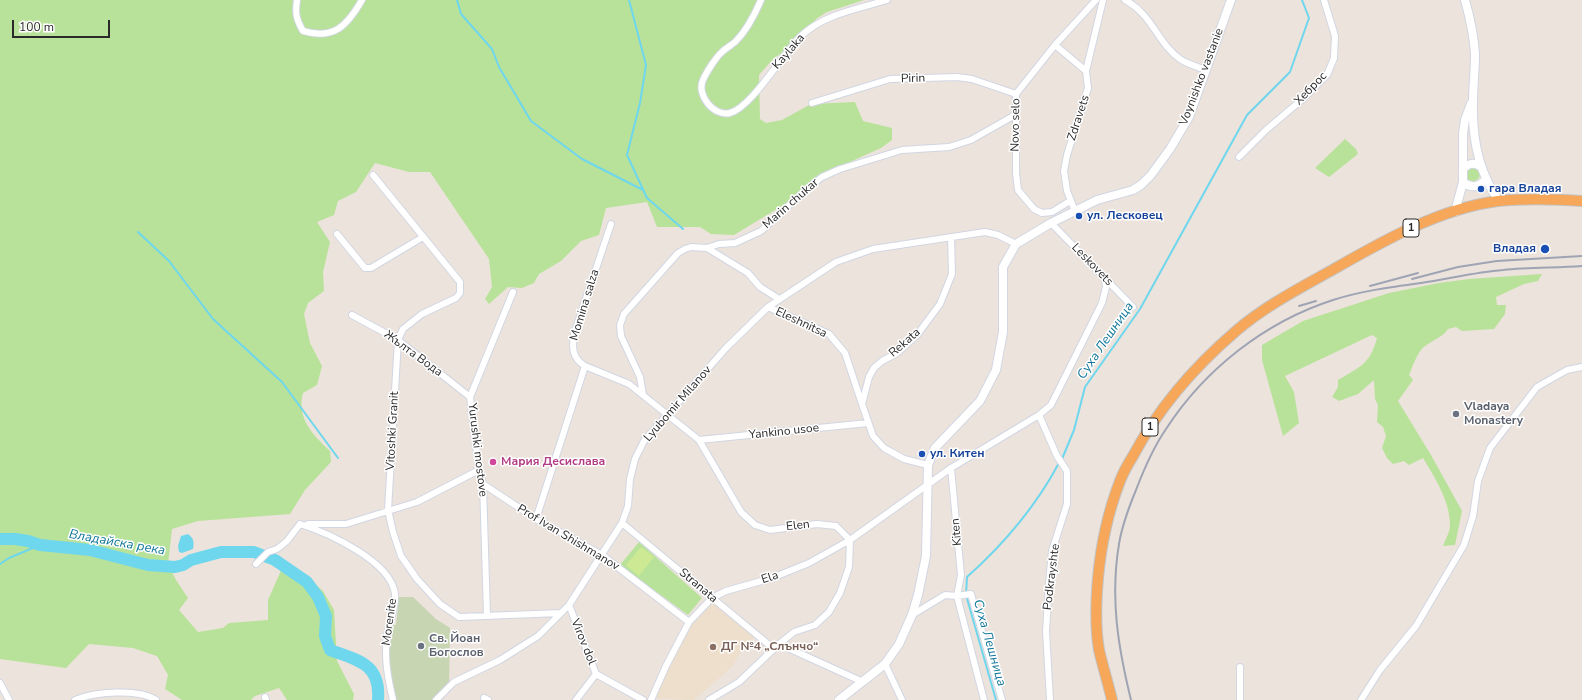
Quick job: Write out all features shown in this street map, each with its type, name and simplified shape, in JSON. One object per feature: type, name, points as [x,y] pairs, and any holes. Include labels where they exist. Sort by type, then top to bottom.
[{"type":"highway","name":"1","points":[[1112,700],[1099,648],[1096,602],[1100,558],[1107,523],[1120,480],[1142,440],[1168,400],[1194,369],[1237,330],[1279,300],[1417,225],[1480,204],[1499,201],[1582,201]]},
{"type":"street","points":[[297,0],[295,10],[298,22],[303,31],[328,34],[339,29],[362,0]]},
{"type":"street","name":"Kaylaka","points":[[761,0],[754,16],[737,40],[720,53],[702,80],[701,89],[704,100],[716,111],[729,114],[745,105],[801,36],[818,24],[834,16],[887,0]]},
{"type":"street","name":"Novo selo","points":[[1070,201],[1052,212],[1042,213],[1034,209],[1018,190],[1015,115],[1016,94],[1055,45],[1096,0]]},
{"type":"street","name":"Zdravets","points":[[1075,211],[1067,191],[1064,171],[1067,155],[1088,88],[1086,71],[1102,0]]},
{"type":"street","points":[[1125,0],[1147,17],[1169,48],[1180,59],[1206,70]]},
{"type":"street","name":"Voynishko vastanie","points":[[839,700],[885,664],[899,644],[912,615],[918,595],[926,556],[928,465],[935,448],[980,401],[996,370],[1003,332],[1003,267],[1016,244],[1051,223],[1097,200],[1133,190],[1146,180],[1170,149],[1189,116],[1231,0]]},
{"type":"street","name":"Хеброс","points":[[1239,157],[1266,130],[1328,75],[1334,58],[1335,36],[1324,0]]},
{"type":"street","points":[[1465,0],[1471,22],[1475,53],[1475,77],[1472,102],[1474,130],[1481,167],[1491,190],[1499,201]]},
{"type":"street","points":[[1055,45],[1086,71]]},
{"type":"street","name":"Pirin","points":[[812,103],[890,79],[958,77],[972,79],[1016,94]]},
{"type":"street","points":[[1456,212],[1463,182],[1463,134],[1465,120],[1472,102]]},
{"type":"street","name":"Marin chukar","points":[[643,395],[640,377],[621,336],[620,325],[624,314],[678,253],[691,247],[707,248],[719,244],[735,243],[761,231],[822,177],[840,169],[902,150],[949,148],[971,140],[1015,115]]},
{"type":"street","points":[[1463,169],[1472,164],[1476,164],[1481,167]]},
{"type":"street","points":[[373,175],[460,282],[460,293],[456,298],[422,314],[403,329],[398,340]]},
{"type":"street","points":[[1463,182],[1471,186],[1475,186],[1483,182],[1486,178]]},
{"type":"street","name":"Leskovets","points":[[1051,223],[1133,307]]},
{"type":"street","name":"Momina salza","points":[[585,366],[578,362],[574,355],[572,347],[574,334],[611,224]]},
{"type":"street","name":"Lyubomir Milanov","points":[[436,700],[454,682],[500,660],[538,636],[569,605],[622,523],[628,506],[630,479],[635,459],[644,441],[726,348],[768,307],[836,262],[873,249],[985,232],[998,235],[1016,244]]},
{"type":"street","points":[[337,234],[365,268],[371,268],[423,237]]},
{"type":"street","name":"Rekata","points":[[862,404],[869,377],[874,368],[882,361],[897,353],[917,335],[940,304],[952,274],[951,237]]},
{"type":"street","points":[[707,248],[748,273],[760,287],[779,299]]},
{"type":"street","name":"Ela","points":[[651,700],[666,666],[689,622],[712,598],[726,591],[772,578],[809,563],[850,540],[952,468],[1039,415],[1051,405],[1102,303],[1106,287],[1105,278]]},
{"type":"street","name":"Yurushki mostove","points":[[488,616],[484,484],[479,470],[470,397],[513,292]]},
{"type":"street","name":"Eleshnitsa","points":[[768,307],[829,334],[845,353],[862,404]]},
{"type":"street","name":"Жълта Вода","points":[[352,316],[398,340],[470,397]]},
{"type":"street","name":"Vitoshki Granit","points":[[398,340],[388,510],[392,532],[401,556],[417,580],[440,604],[459,617],[488,616]]},
{"type":"street","points":[[536,519],[585,366]]},
{"type":"street","name":"Elen","points":[[585,366],[629,384],[699,440],[741,512],[755,525],[770,530],[817,524],[836,526],[850,540]]},
{"type":"street","points":[[1361,700],[1380,670],[1416,626],[1464,545],[1473,516],[1478,481],[1490,448],[1537,387],[1567,370],[1582,367]]},
{"type":"street","points":[[862,404],[873,436],[884,448],[904,459],[928,465]]},
{"type":"street","name":"Podkrayshte","points":[[1039,415],[1057,456],[1067,471],[1067,504],[1052,551],[1048,591],[1046,631],[1050,700]]},
{"type":"street","name":"Yankino usoe","points":[[699,440],[868,423]]},
{"type":"street","name":"Kiten","points":[[952,468],[961,575],[957,596],[984,700]]},
{"type":"street","points":[[256,564],[268,552],[287,541],[300,524],[346,524],[417,502],[479,470]]},
{"type":"street","name":"Prof Ivan Shishmanov","points":[[484,484],[536,519],[602,555],[689,622]]},
{"type":"street","name":"Stranata","points":[[622,523],[712,598],[776,647],[863,682]]},
{"type":"street","name":"Morenite","points":[[300,524],[314,528],[352,546],[379,568],[391,582],[395,594],[394,611],[387,636],[386,657],[388,677],[393,700]]},
{"type":"street","points":[[709,700],[739,682],[794,632],[815,625],[829,612],[840,593],[849,567],[850,540]]},
{"type":"street","points":[[912,615],[945,595],[957,596],[971,594],[1002,700]]},
{"type":"street","name":"Virov dol","points":[[569,605],[596,674],[642,700]]},
{"type":"street","name":"Virov dol","points":[[488,616],[560,613]]},
{"type":"street","points":[[885,664],[902,700]]},
{"type":"street","points":[[1240,667],[1240,700]]},
{"type":"street","points":[[576,700],[596,674]]},
{"type":"street","points":[[0,683],[9,700]]},
{"type":"street","points":[[74,700],[102,694],[125,693],[146,695],[156,700]]},
{"type":"shaded area","name":"ДГ №4 „Слънчо“","points":[[716,603],[755,637],[738,656],[733,666],[694,700],[658,699],[658,686],[691,626],[712,604]]},
{"type":"green space","points":[[0,0],[864,0],[827,12],[816,19],[800,41],[774,58],[759,75],[760,119],[766,123],[782,120],[811,104],[855,102],[863,121],[892,128],[892,140],[881,148],[823,174],[790,201],[734,235],[711,234],[700,227],[657,227],[647,202],[606,208],[599,235],[581,241],[561,261],[539,274],[534,283],[522,288],[508,287],[489,304],[485,299],[492,287],[489,259],[430,172],[409,172],[375,163],[356,192],[338,201],[334,215],[317,222],[330,242],[323,272],[324,291],[308,303],[304,314],[310,343],[322,366],[317,385],[303,393],[301,402],[304,418],[312,432],[330,451],[331,462],[305,490],[290,514],[198,521],[172,529],[168,564],[176,580],[188,598],[179,610],[198,632],[223,628],[229,623],[268,620],[268,600],[283,566],[299,570],[323,591],[334,610],[337,661],[354,694],[353,700],[287,700],[279,688],[255,696],[251,700],[182,700],[165,689],[168,675],[157,656],[133,648],[89,644],[66,668],[0,659]]},
{"type":"green space","points":[[1345,139],[1356,149],[1358,154],[1329,177],[1315,168]]},
{"type":"green space","points":[[1473,167],[1478,169],[1480,174],[1478,179],[1473,181],[1468,179],[1466,174],[1468,169]]},
{"type":"green space","points":[[1542,274],[1538,281],[1524,284],[1496,297],[1497,305],[1506,305],[1505,314],[1494,329],[1462,331],[1456,327],[1448,329],[1441,336],[1425,346],[1417,355],[1409,375],[1413,380],[1398,401],[1431,455],[1462,511],[1455,545],[1443,546],[1450,528],[1447,507],[1441,490],[1423,458],[1409,465],[1404,461],[1393,464],[1387,458],[1382,448],[1386,436],[1383,427],[1377,422],[1378,405],[1375,399],[1374,380],[1358,394],[1339,401],[1332,397],[1338,387],[1338,380],[1363,364],[1371,354],[1377,338],[1372,335],[1285,376],[1294,392],[1299,423],[1283,436],[1262,360],[1262,345],[1303,321],[1389,293],[1439,283],[1469,279]]},
{"type":"green space","points":[[639,542],[702,598],[688,615],[620,565]]},
{"type":"green space","points":[[641,547],[654,557],[639,576],[626,565]]},
{"type":"green space","points":[[399,597],[413,597],[436,619],[450,628],[449,686],[436,700],[393,700],[388,677],[390,625],[396,625]]},
{"type":"water","points":[[188,534],[193,540],[193,549],[182,553],[179,552],[178,546],[181,536]]},
{"type":"waterway","points":[[457,0],[461,14],[492,49],[499,67],[531,121],[582,159],[643,190]]},
{"type":"waterway","points":[[629,0],[646,65],[640,103],[627,155],[647,198],[683,229]]},
{"type":"waterway","name":"Суха Лешница","points":[[1062,459],[1074,430],[1085,387],[1140,309],[1247,115],[1290,72],[1309,18],[1302,0]]},
{"type":"waterway","points":[[138,232],[169,261],[213,319],[282,382],[338,458]]},
{"type":"waterway","name":"Суха Лешница","points":[[996,700],[966,595],[967,577],[994,551],[1018,524],[1030,509],[1059,463]]},
{"type":"waterway","name":"Владайска река","points":[[0,539],[15,539],[40,545],[90,550],[148,565],[175,567],[183,565],[191,560],[221,552],[254,552],[275,560],[307,582],[318,597],[326,616],[325,636],[330,650],[350,657],[366,665],[372,671],[376,678],[378,700]]},
{"type":"waterway","points":[[0,564],[9,558],[40,545]]},
{"type":"railway","points":[[1412,279],[1458,267],[1497,261],[1582,256]]},
{"type":"railway","points":[[1131,700],[1122,661],[1115,603],[1116,564],[1122,530],[1142,474],[1161,436],[1182,407],[1218,368],[1239,350],[1284,321],[1308,309],[1354,294],[1493,271],[1523,268],[1582,266]]},
{"type":"railway","points":[[1370,286],[1418,273]]},
{"type":"railway","points":[[1299,306],[1316,301]]},
{"type":"place","name":"гара Владая","points":[[1481,189]]},
{"type":"place","name":"ул. Лесковец","points":[[1079,216]]},
{"type":"place","name":"Владая","points":[[1545,249]]},
{"type":"place","name":"Vladaya Monastery","points":[[1456,414]]},
{"type":"place","name":"ул. Китен","points":[[922,454]]},
{"type":"place","name":"Мария Десислава","points":[[493,462]]},
{"type":"place","name":"Св. Йоан Богослов","points":[[421,646]]},
{"type":"place","name":"ДГ №4 „Слънчо“","points":[[713,647]]}]
